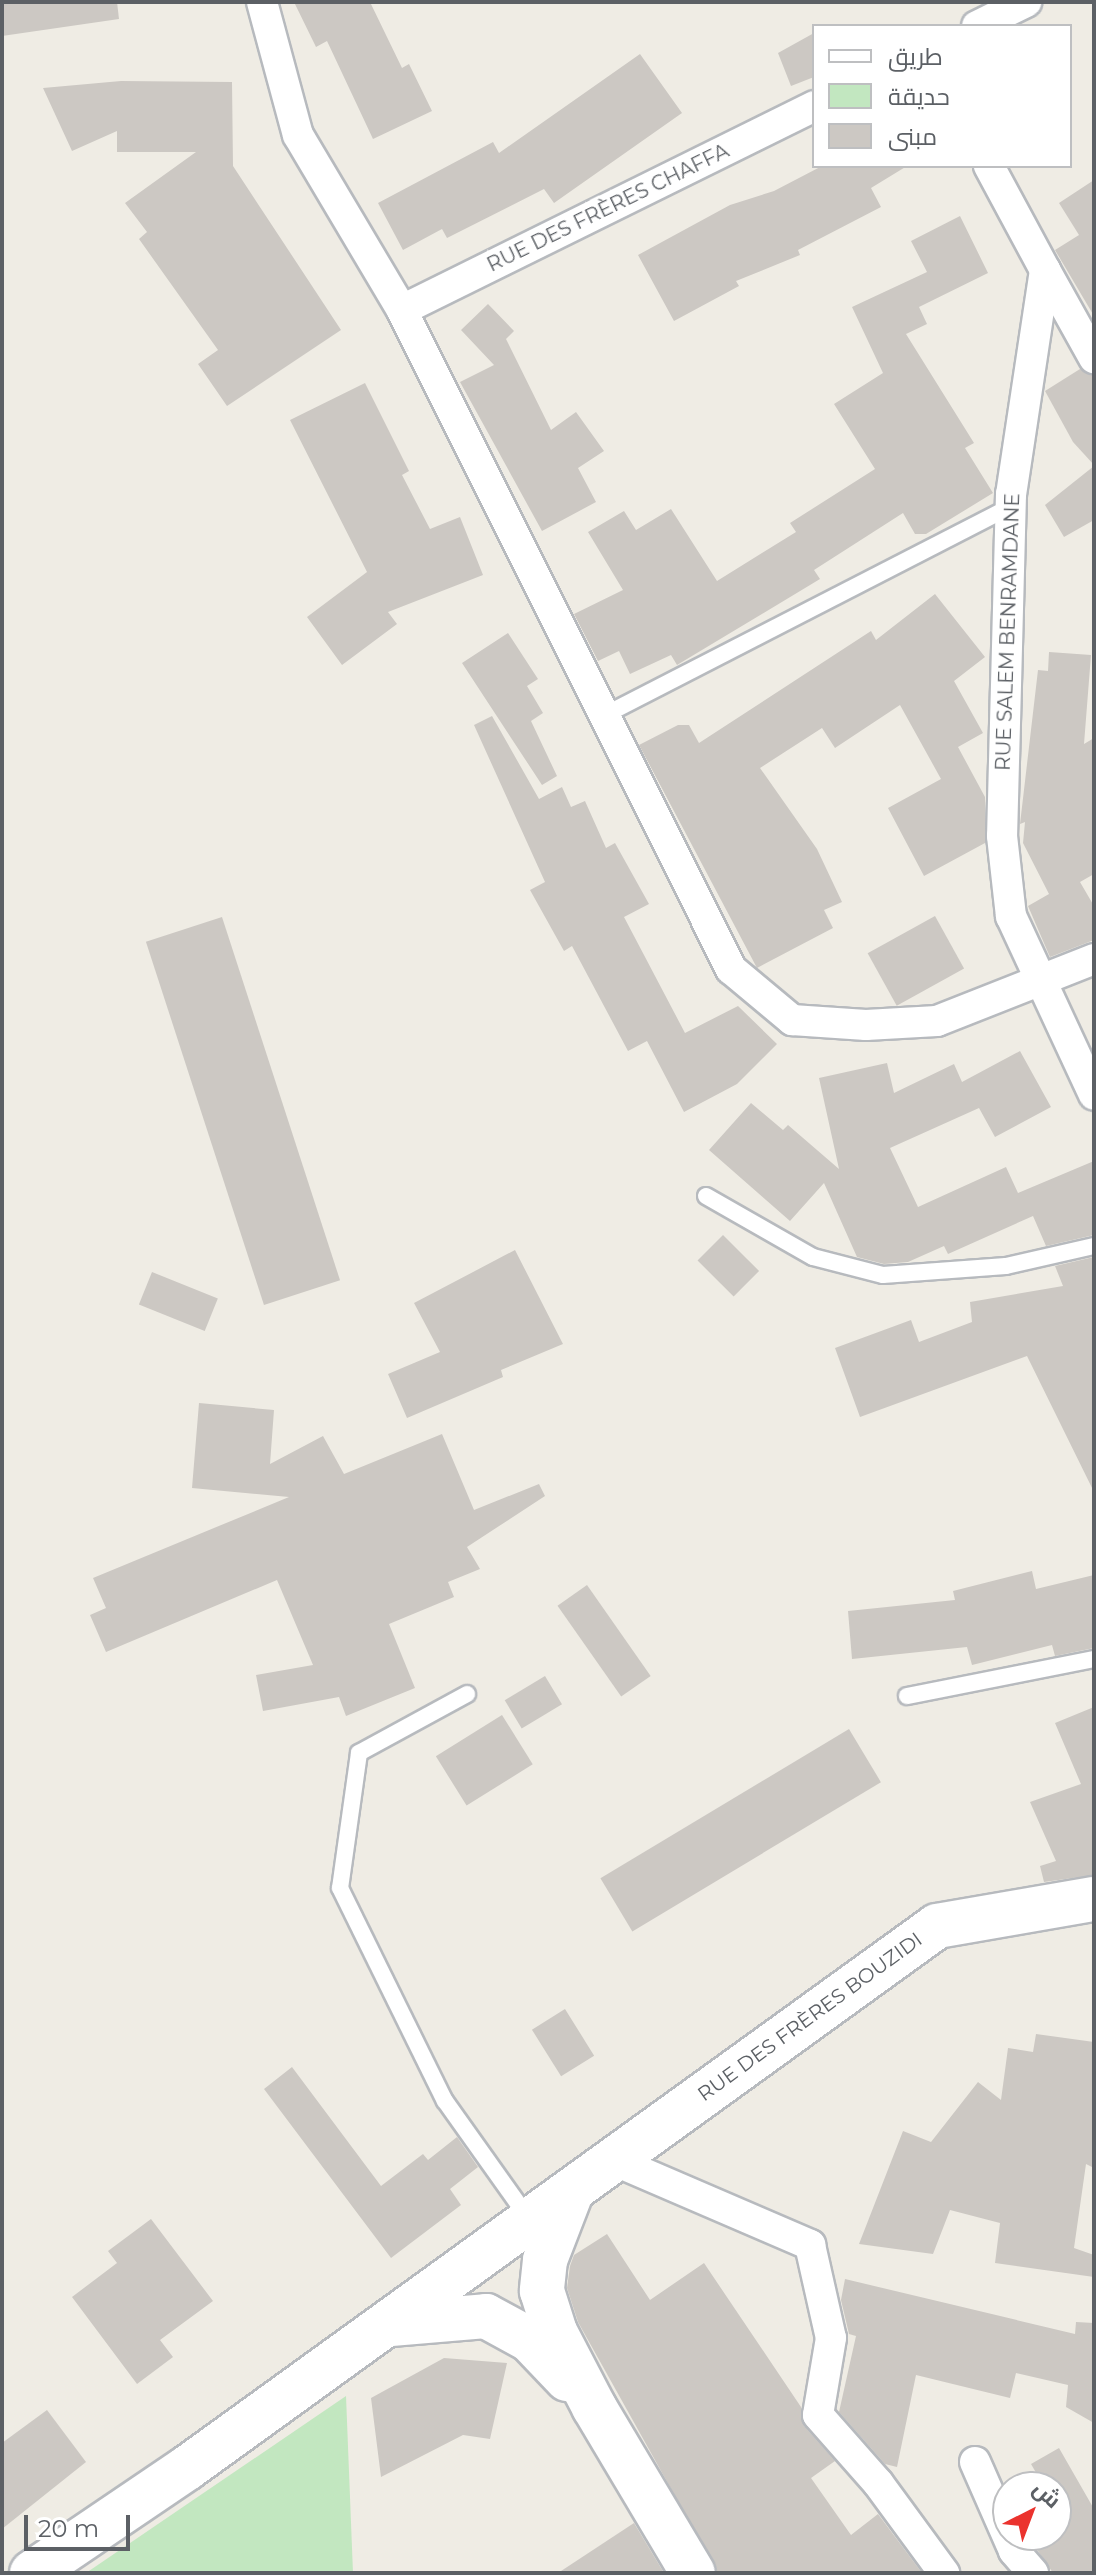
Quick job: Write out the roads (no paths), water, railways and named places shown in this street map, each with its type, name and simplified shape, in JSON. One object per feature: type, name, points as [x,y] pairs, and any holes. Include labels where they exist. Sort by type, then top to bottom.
[{"type":"main road","name":"RUE DES FRÈRES BOUZIDI","points":[[32,2573],[384,2325],[937,1926],[1094,1899]]},
{"type":"main road","points":[[593,2174],[545,2260],[542,2291],[555,2332],[594,2407],[693,2573]]},
{"type":"main road","points":[[384,2325],[486,2316],[530,2340],[594,2407]]},
{"type":"street","points":[[262,2],[298,135],[402,310],[731,969],[792,1020],[866,1025],[937,1021],[1094,959]]},
{"type":"street","points":[[981,24],[1026,2]]},
{"type":"street","name":"RUE DES FRÈRES CHAFFA","points":[[402,310],[812,107]]},
{"type":"street","points":[[990,168],[1094,358]]},
{"type":"street","name":"RUE SALEM BENRAMDANE","points":[[1045,270],[1010,507],[1002,836],[1011,916],[1094,1095]]},
{"type":"street","points":[[593,2174],[810,2245],[831,2338],[818,2415],[878,2483],[944,2573]]},
{"type":"street","points":[[975,2462],[1014,2551],[1033,2573]]},
{"type":"lane","points":[[603,716],[1010,507]]},
{"type":"lane","points":[[706,1196],[813,1257],[883,1275],[1006,1266],[1094,1246]]},
{"type":"lane","points":[[907,1696],[1094,1659]]},
{"type":"lane","points":[[467,1694],[359,1753],[340,1888],[445,2101],[530,2220]]}]
